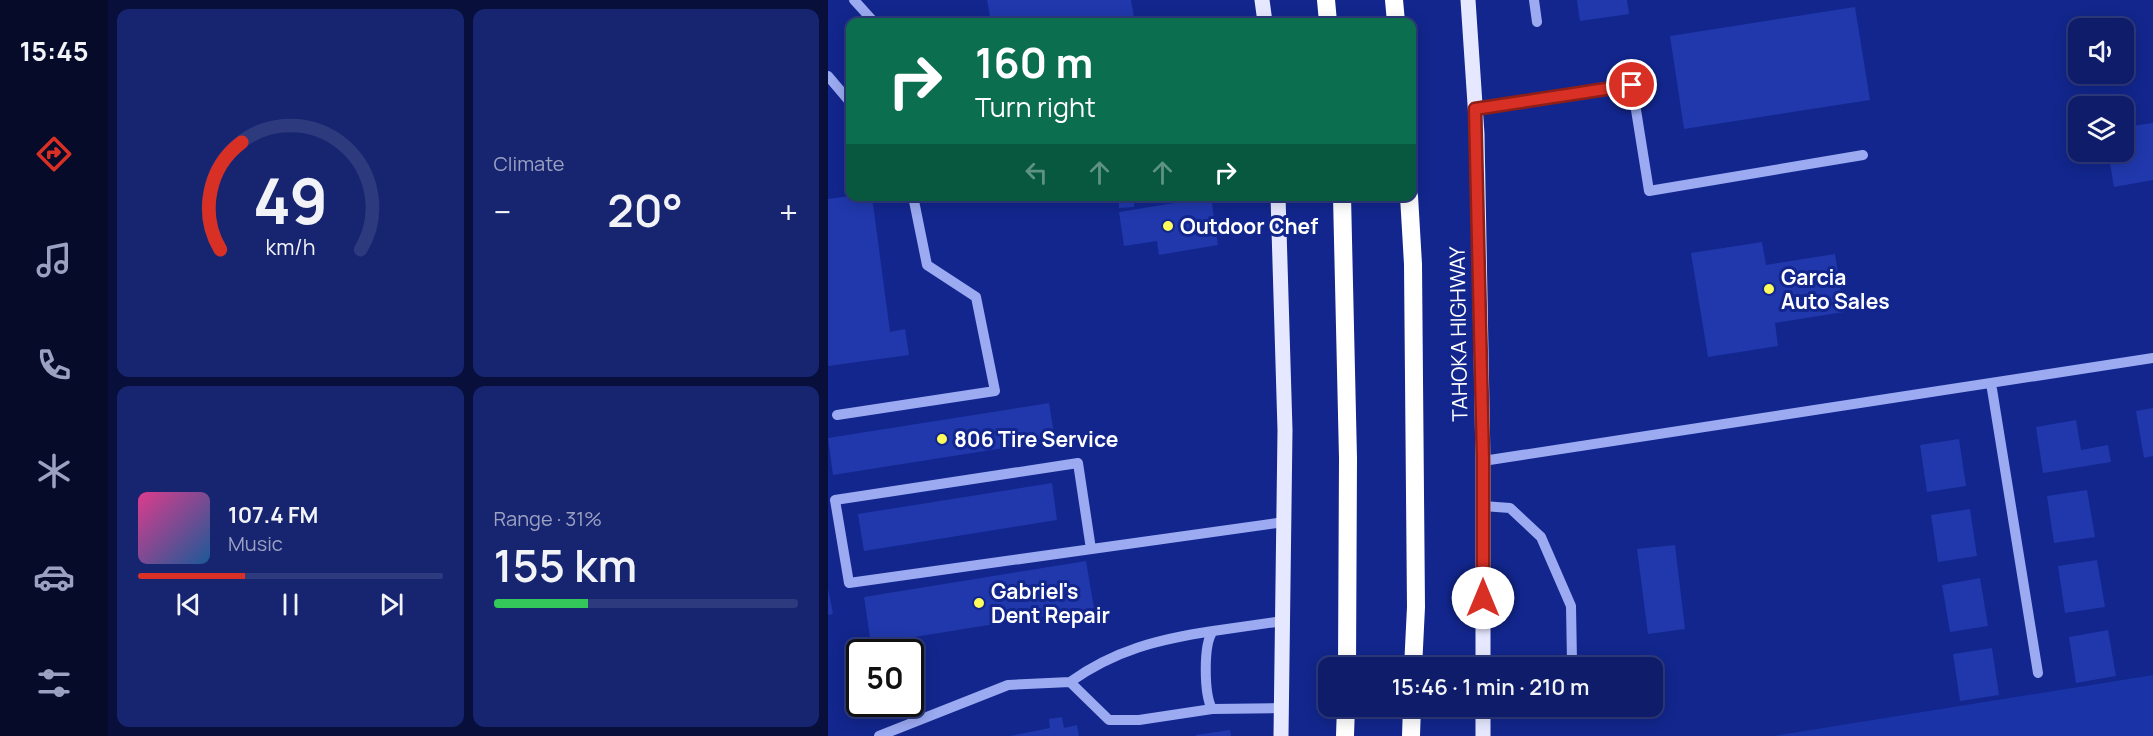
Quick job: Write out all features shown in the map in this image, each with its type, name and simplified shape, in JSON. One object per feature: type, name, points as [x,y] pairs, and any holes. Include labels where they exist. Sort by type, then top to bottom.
[{"type":"highway","points":[[1326,0],[1328,18]]},
{"type":"highway","points":[[1394,0],[1396,18]]},
{"type":"highway","points":[[1342,201],[1348,458],[1347,657]]},
{"type":"highway","name":"TAHOKA HIGHWAY","points":[[1409,201],[1413,288],[1416,607],[1414,657]]},
{"type":"highway","points":[[1346,717],[1346,736]]},
{"type":"highway","points":[[1411,736],[1412,717]]},
{"type":"main road","points":[[1262,0],[1264,18]]},
{"type":"main road","name":"TAHOKA HIGHWAY","points":[[1468,0],[1475,109],[1483,460],[1483,657]]},
{"type":"main road","points":[[1278,201],[1285,430],[1281,736]]},
{"type":"main road","points":[[1483,717],[1483,736]]},
{"type":"street","points":[[854,0],[870,18]]},
{"type":"street","points":[[1534,0],[1537,22]]},
{"type":"street","points":[[828,76],[846,97]]},
{"type":"street","points":[[1475,109],[1632,85],[1649,191],[1863,155]]},
{"type":"street","points":[[837,415],[994,391],[976,297],[927,265],[914,201]]},
{"type":"street","points":[[1483,460],[2153,358]]},
{"type":"street","points":[[1991,382],[2038,672]]},
{"type":"street","points":[[1091,549],[1078,463],[835,500],[849,583],[1284,522]]},
{"type":"street","points":[[1483,506],[1510,508],[1541,537],[1571,606],[1572,657]]},
{"type":"street","points":[[879,736],[1008,685],[1070,682],[1098,662],[1144,645],[1213,631],[1283,621]]},
{"type":"street","points":[[1212,709],[1207,700],[1207,639],[1213,631]]},
{"type":"street","points":[[1070,682],[1109,720],[1139,720],[1212,709],[1281,708]]},
{"type":"shaded area","points":[[2153,675],[2153,736],[1773,736]]},
{"type":"building","points":[[987,0],[1131,0],[1134,18],[990,18]]},
{"type":"building","points":[[1577,0],[1627,0],[1629,14],[1580,21]]},
{"type":"building","points":[[1855,7],[1870,100],[1684,129],[1670,36]]},
{"type":"building","points":[[2153,123],[2153,180],[2114,187],[2110,162],[2134,162],[2134,126]]},
{"type":"building","points":[[846,197],[846,201],[873,201],[890,332],[905,329],[909,355],[828,366],[828,199]]},
{"type":"building","points":[[1119,201],[1134,201],[1134,207],[1119,208]]},
{"type":"building","name":"Outdoor Chef","points":[[1186,201],[1212,201],[1218,245],[1159,255],[1157,241],[1124,246],[1119,212]]},
{"type":"building","name":"Garcia Auto Sales","points":[[1762,242],[1766,265],[1835,254],[1844,312],[1775,323],[1778,346],[1708,357],[1691,253]]},
{"type":"building","name":"806 Tire Service","points":[[1049,403],[1055,440],[833,475],[828,438]]},
{"type":"building","points":[[2153,408],[2153,456],[2144,458],[2136,411]]},
{"type":"building","points":[[2076,420],[2081,450],[2108,445],[2111,462],[2043,473],[2036,427]]},
{"type":"building","points":[[1959,439],[1966,486],[1927,492],[1920,445]]},
{"type":"building","points":[[1052,483],[1057,520],[864,551],[858,514]]},
{"type":"building","points":[[2087,490],[2095,537],[2054,543],[2047,496]]},
{"type":"building","points":[[1970,509],[1977,556],[1938,562],[1931,515]]},
{"type":"building","points":[[1675,545],[1685,629],[1648,634],[1637,549]]},
{"type":"building","points":[[2097,560],[2105,607],[2065,613],[2058,566]]},
{"type":"building","name":"Gabriel's Dent Repair","points":[[1086,561],[1094,608],[902,639],[870,639],[864,597]]},
{"type":"building","points":[[1980,578],[1988,626],[1950,632],[1942,585]]},
{"type":"building","points":[[828,588],[833,614],[828,615]]},
{"type":"building","points":[[2108,630],[2116,676],[2076,683],[2069,637]]},
{"type":"building","points":[[1992,648],[1999,695],[1960,701],[1953,654]]},
{"type":"building","points":[[1062,717],[1064,728],[1077,725],[1079,736],[1010,736],[1050,728],[1049,719]]},
{"type":"building","points":[[1230,730],[1231,736],[1196,736],[1196,735]]},
{"type":"place","name":"Outdoor Chef","points":[[1168,226]]},
{"type":"place","name":"Garcia Auto Sales","points":[[1769,289]]},
{"type":"place","name":"806 Tire Service","points":[[942,439]]},
{"type":"place","name":"Gabriel's Dent Repair","points":[[979,603]]},
{"type":"route","points":[[1483,598],[1483,460],[1475,109],[1632,85]]}]
